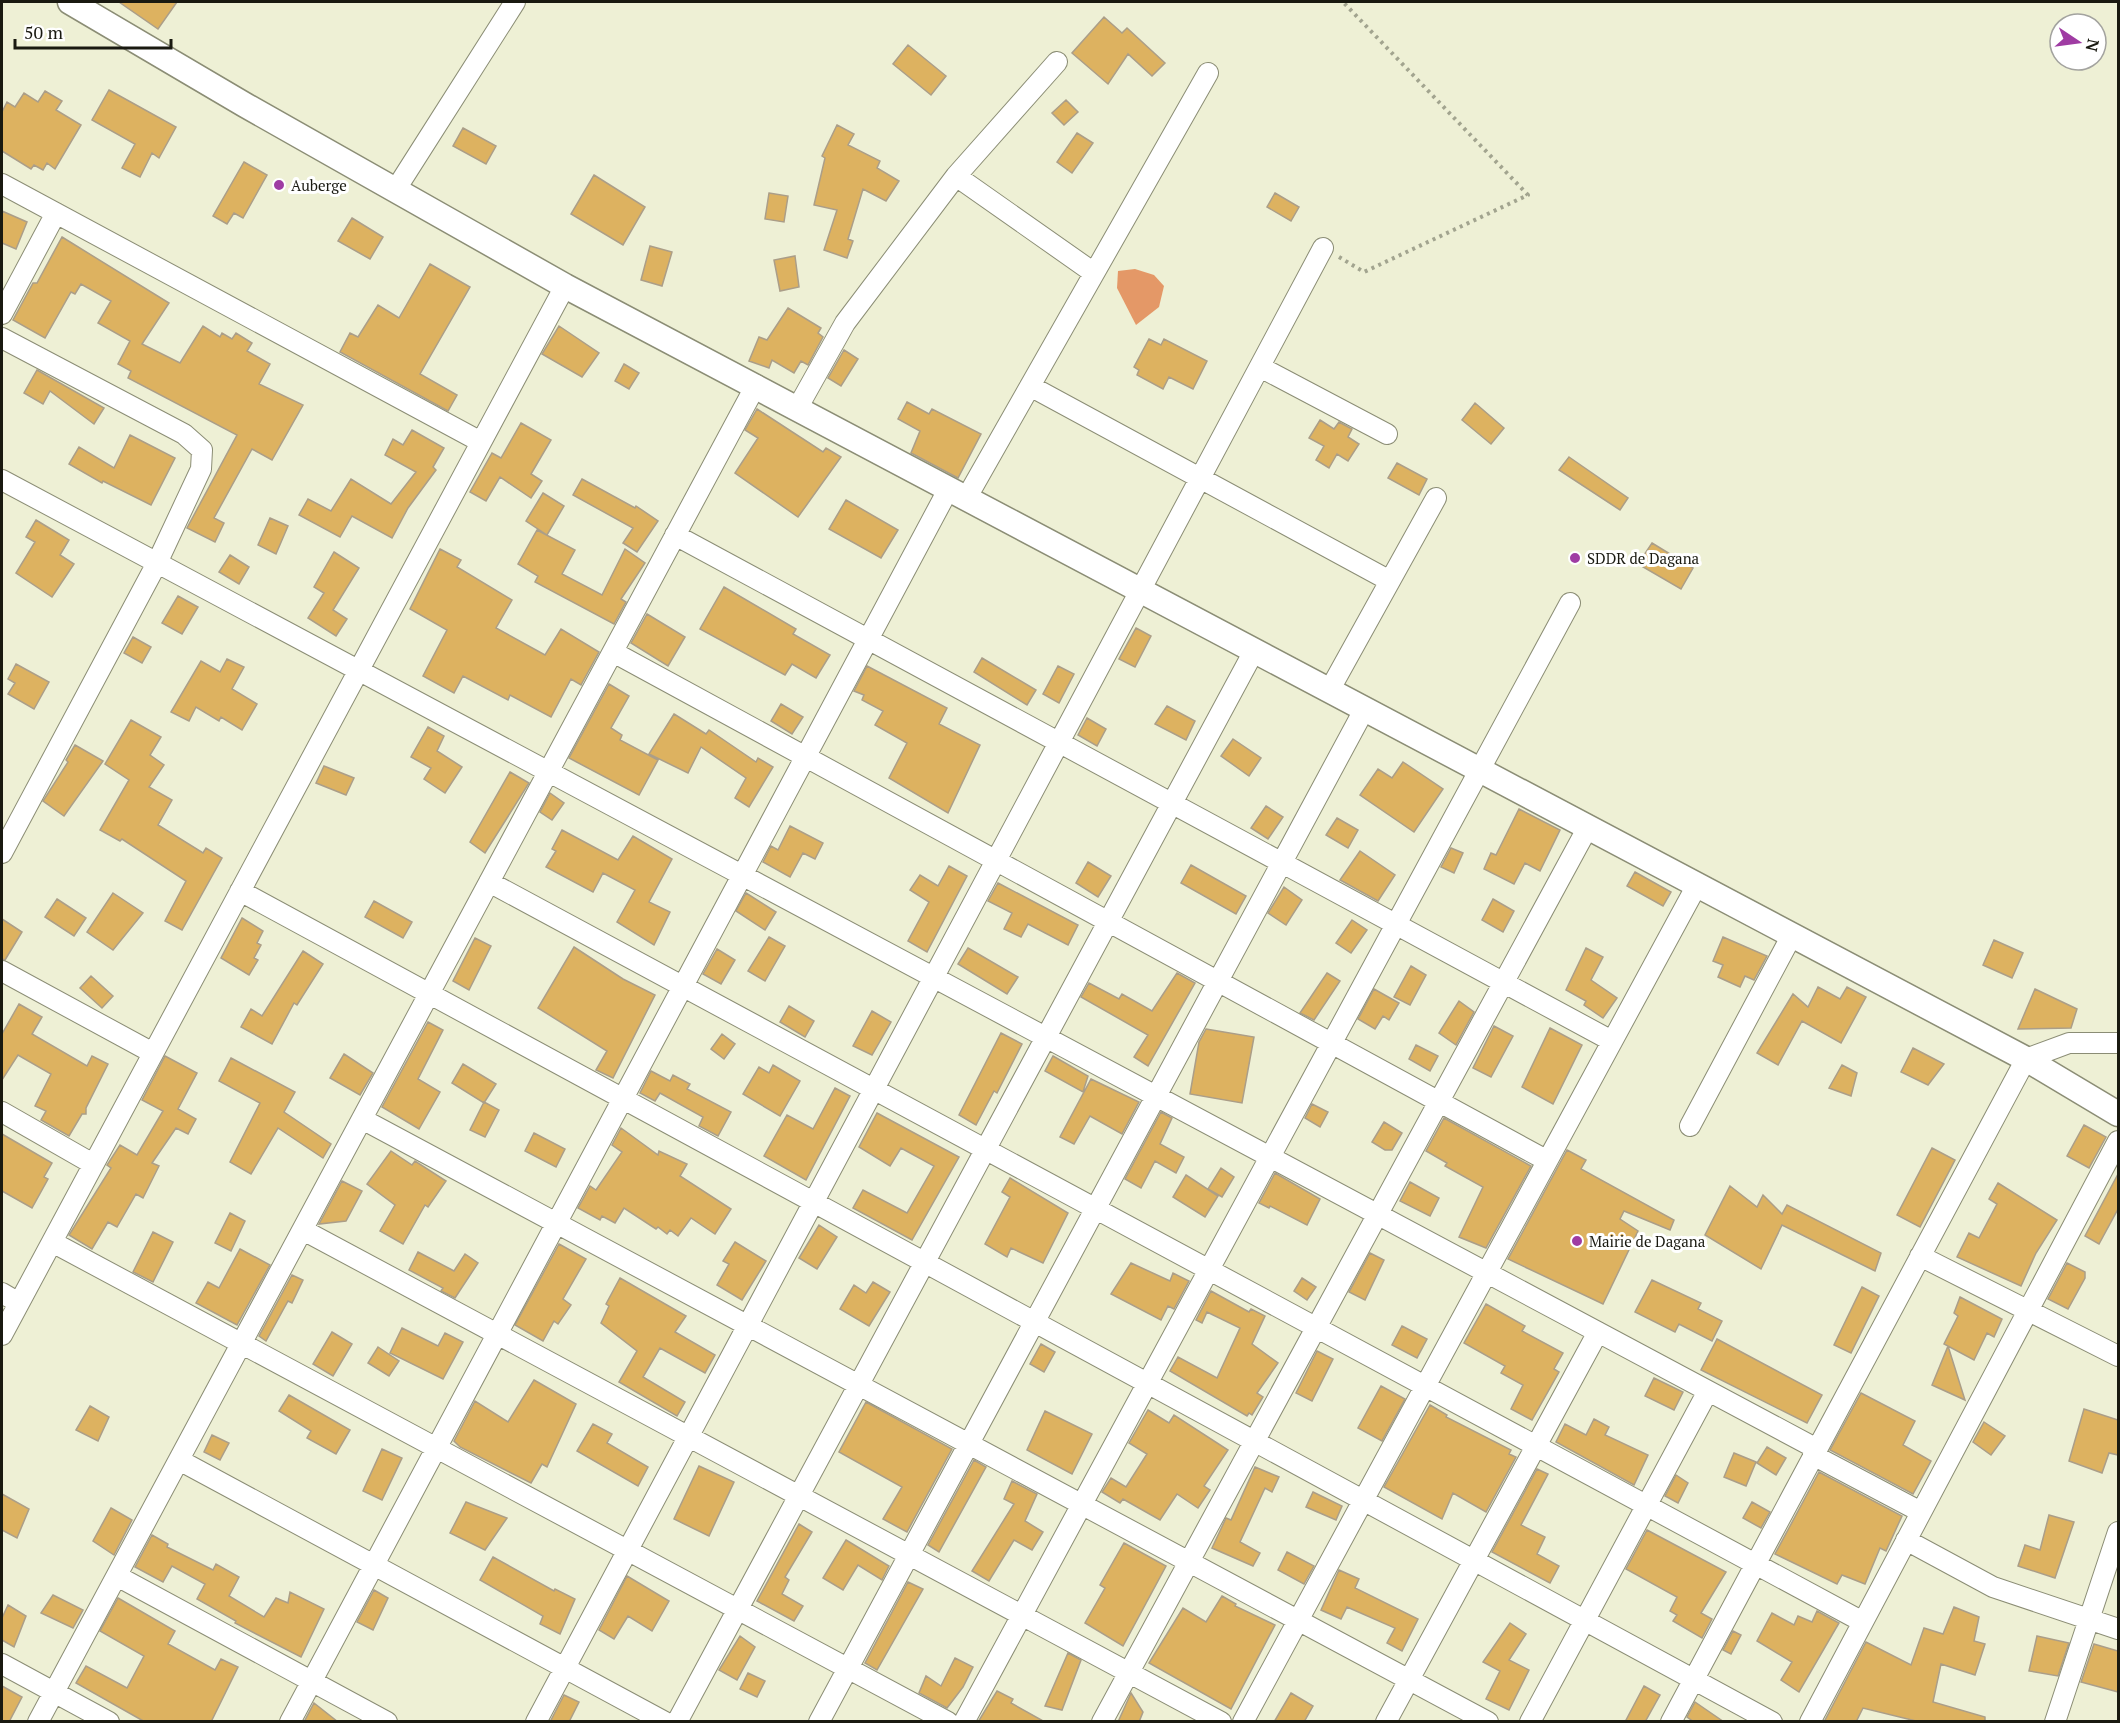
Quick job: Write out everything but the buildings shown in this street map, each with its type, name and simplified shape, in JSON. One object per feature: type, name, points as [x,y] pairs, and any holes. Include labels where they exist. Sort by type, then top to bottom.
[{"type":"street","points":[[396,189],[515,2]]},
{"type":"street","points":[[82,4],[244,105],[565,286],[798,407],[1364,710],[1480,769],[2026,1059],[2118,1114]]},
{"type":"street","points":[[798,407],[845,323],[956,176],[1057,62]]},
{"type":"street","points":[[290,1722],[868,640],[958,493],[1030,386],[1208,73]]},
{"type":"street","points":[[956,176],[1094,273]]},
{"type":"street","points":[[2,184],[481,442]]},
{"type":"street","points":[[2,315],[56,213]]},
{"type":"street","points":[[536,1722],[1323,248]]},
{"type":"street","points":[[2,1335],[565,286]]},
{"type":"street","points":[[2,338],[184,434],[202,450],[201,469],[157,563],[2,853]]},
{"type":"street","points":[[1260,367],[1387,434]]},
{"type":"street","points":[[38,1722],[756,385]]},
{"type":"street","points":[[1030,386],[1390,581]]},
{"type":"street","points":[[2,480],[1708,1390],[1921,1512]]},
{"type":"street","points":[[1329,691],[1436,498]]},
{"type":"street","points":[[675,535],[1611,1041]]},
{"type":"street","points":[[964,1722],[1570,603]]},
{"type":"street","points":[[677,1722],[1254,651]]},
{"type":"street","points":[[613,652],[1546,1160]]},
{"type":"street","points":[[819,1722],[1364,710]]},
{"type":"street","points":[[1102,1722],[1588,827]]},
{"type":"street","points":[[489,882],[1863,1622]]},
{"type":"street","points":[[1243,1722],[1697,885]]},
{"type":"street","points":[[240,891],[1772,1722]]},
{"type":"street","points":[[1690,1126],[1792,936]]},
{"type":"street","points":[[2,971],[153,1053]]},
{"type":"street","points":[[1671,1722],[2026,1059],[2069,1043],[2118,1043]]},
{"type":"street","points":[[2,1112],[93,1164]]},
{"type":"street","points":[[362,1119],[1488,1722]]},
{"type":"street","points":[[1810,1722],[2118,1141]]},
{"type":"street","points":[[303,1230],[1221,1722]]},
{"type":"street","points":[[51,1242],[948,1722]]},
{"type":"street","points":[[1920,1256],[2118,1356]]},
{"type":"street","points":[[2,1293],[19,1304]]},
{"type":"street","points":[[1386,1722],[1598,1332]]},
{"type":"street","points":[[1530,1722],[1708,1390]]},
{"type":"street","points":[[179,1460],[665,1722]]},
{"type":"street","points":[[2055,1722],[2118,1532]]},
{"type":"street","points":[[1906,1540],[1993,1587],[2118,1629]]},
{"type":"street","points":[[117,1576],[387,1722]]},
{"type":"street","points":[[2,1664],[109,1722]]},
{"type":"path","points":[[1323,248],[1364,272],[1528,195],[1343,2]]},
{"type":"shaded area","points":[[1135,269],[1154,275],[1164,286],[1159,307],[1136,325],[1117,288],[1118,271]]},
{"type":"place","name":"Auberge","points":[[279,185]]},
{"type":"place","name":"SDDR de Dagana","points":[[1575,558]]},
{"type":"place","name":"Mairie de Dagana","points":[[1577,1241]]}]
